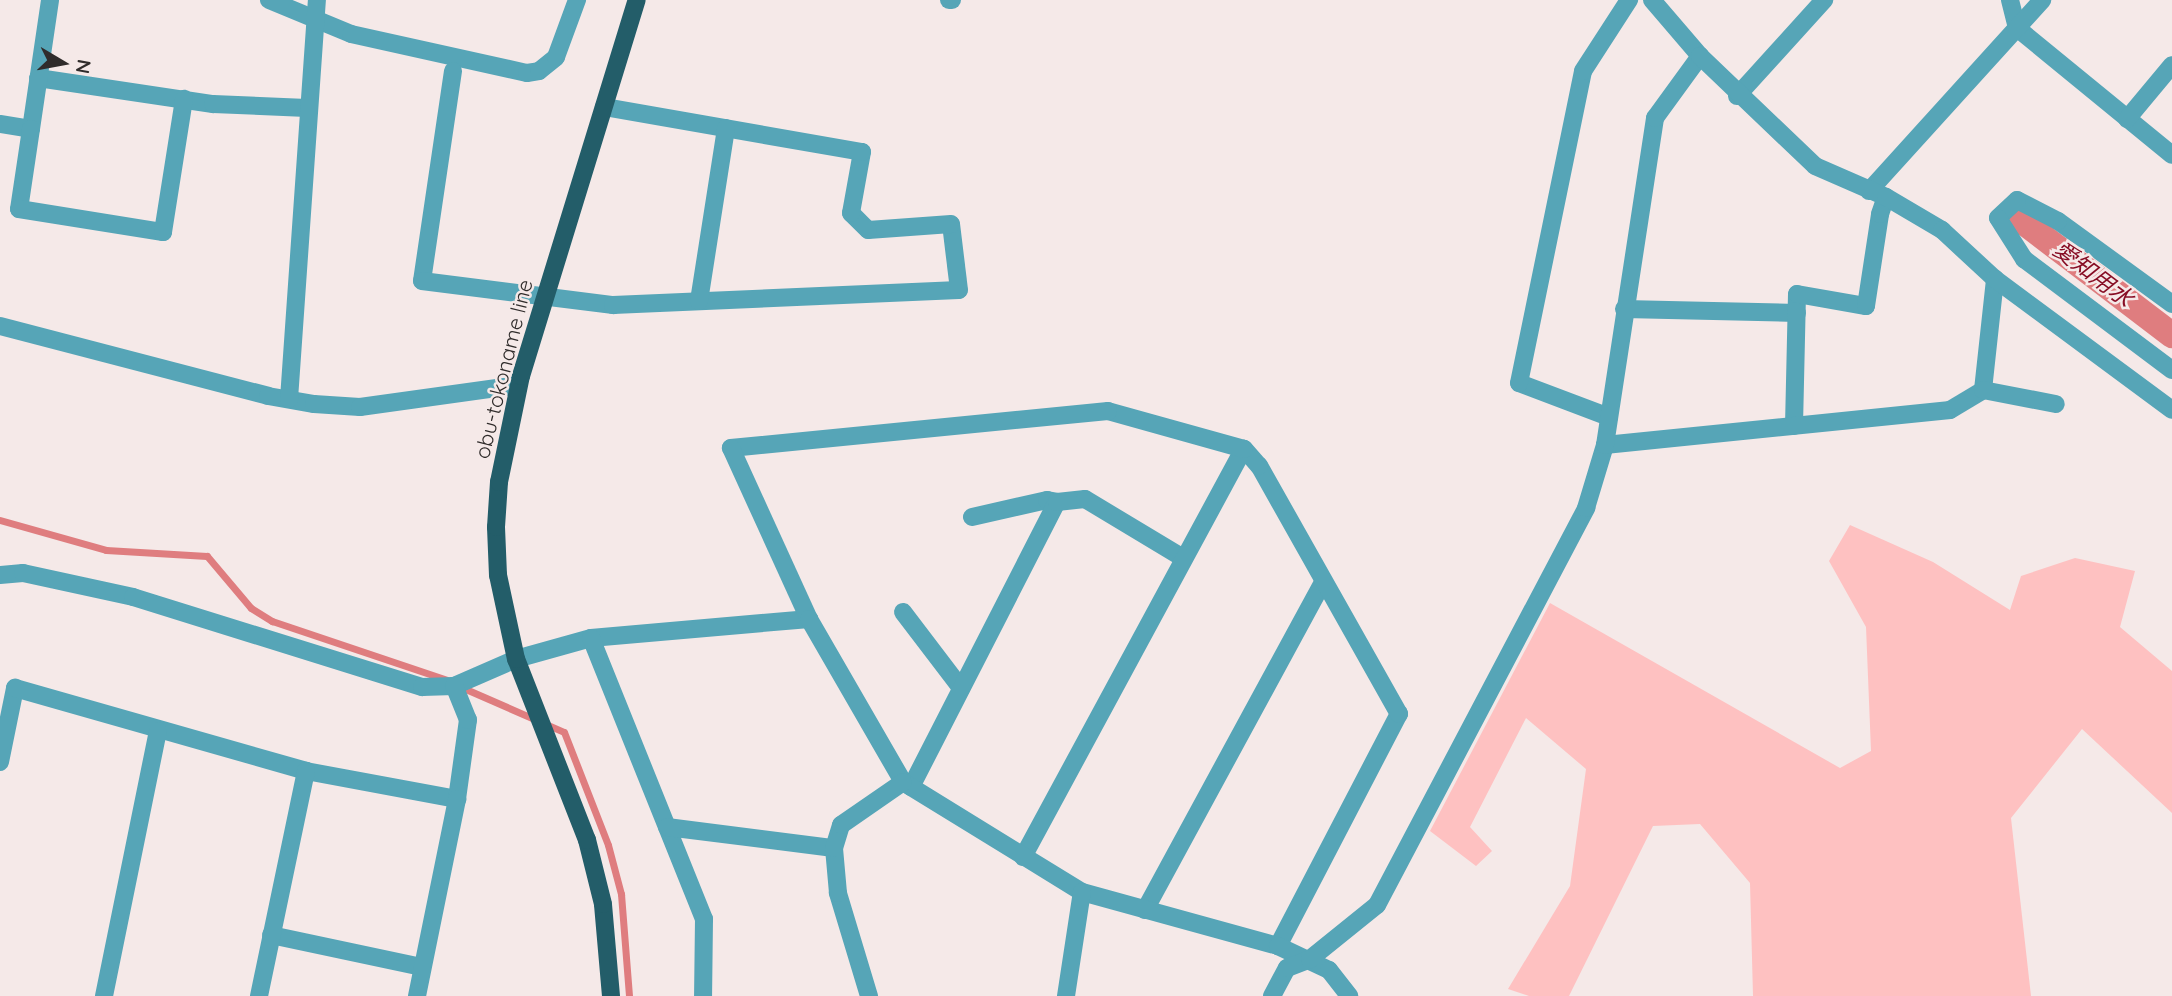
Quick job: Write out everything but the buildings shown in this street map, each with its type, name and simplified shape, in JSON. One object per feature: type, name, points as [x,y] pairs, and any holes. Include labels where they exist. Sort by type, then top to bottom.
[{"type":"main road","name":"obu-tokoname line","points":[[611,996],[603,904],[587,840],[516,659],[498,575],[496,527],[499,482],[518,385],[637,0]]},
{"type":"street","points":[[50,0],[19,209],[163,232],[184,99]]},
{"type":"street","points":[[269,0],[314,9],[351,34],[527,73],[539,71],[556,57],[577,0]]},
{"type":"street","points":[[1609,417],[1519,383],[1583,71],[1629,0]]},
{"type":"street","points":[[1651,0],[1737,96],[1815,166],[1878,194],[1942,230],[1995,279],[2172,410]]},
{"type":"street","points":[[1737,96],[1824,0]]},
{"type":"street","points":[[2010,0],[2017,28],[2172,155]]},
{"type":"street","points":[[1794,426],[1797,294],[1866,306],[1880,214],[1878,194],[2042,0]]},
{"type":"street","points":[[289,399],[314,9]]},
{"type":"street","points":[[1272,996],[1287,968],[1310,959],[1377,905],[1586,508],[1605,445],[1655,118],[1700,56]]},
{"type":"street","points":[[2127,119],[2172,65]]},
{"type":"street","points":[[453,71],[422,281],[613,305],[959,289],[951,224],[868,230],[851,214],[862,152],[604,107]]},
{"type":"street","points":[[38,78],[184,99],[307,108]]},
{"type":"street","points":[[0,124],[31,129]]},
{"type":"street","points":[[699,302],[726,128]]},
{"type":"street","points":[[2172,304],[2058,221],[2017,200],[1998,218],[2024,259],[2172,370]]},
{"type":"street","points":[[1983,390],[1995,279]]},
{"type":"street","points":[[1624,309],[1797,313]]},
{"type":"street","points":[[0,326],[289,399],[360,407],[488,386],[518,385]]},
{"type":"street","points":[[1605,445],[1950,410],[1983,390],[2056,404]]},
{"type":"street","points":[[1278,946],[1399,715],[1322,584],[1259,466],[1244,450],[1108,411],[731,448],[809,619],[907,784],[1083,892],[1278,946],[1329,970],[1349,996]]},
{"type":"street","points":[[1023,857],[1244,450]]},
{"type":"street","points":[[972,517],[1047,500],[1057,502],[1085,499],[1183,558]]},
{"type":"street","points":[[869,996],[838,893],[834,848],[841,825],[907,784],[961,688],[1057,502]]},
{"type":"street","points":[[0,575],[23,573],[133,597],[422,687],[454,686],[516,659],[591,638],[809,619]]},
{"type":"street","points":[[1144,910],[1322,584]]},
{"type":"street","points":[[903,612],[961,688]]},
{"type":"street","points":[[591,638],[704,919],[703,996]]},
{"type":"street","points":[[416,996],[457,799],[468,720],[454,686]]},
{"type":"street","points":[[0,762],[15,688],[158,731],[306,771],[457,799]]},
{"type":"street","points":[[104,996],[158,731]]},
{"type":"street","points":[[258,996],[306,771]]},
{"type":"street","points":[[667,827],[834,848]]},
{"type":"street","points":[[1066,996],[1083,892]]},
{"type":"street","points":[[271,935],[422,967]]},
{"type":"shaded area","points":[[1850,525],[1933,562],[2010,610],[2021,576],[2075,558],[2135,571],[2120,627],[2172,671],[2172,813],[2082,729],[2011,818],[2031,996],[1753,996],[1750,883],[1700,824],[1653,826],[1569,996],[1529,996],[1508,989],[1570,886],[1586,769],[1526,718],[1470,827],[1492,851],[1476,866],[1430,831],[1550,603],[1840,768],[1871,751],[1866,627],[1829,561]]},
{"type":"waterway","name":"愛知用水","points":[[2013,214],[2172,335]]},
{"type":"waterway","points":[[0,520],[106,550],[207,556],[251,608],[272,621],[447,680]]},
{"type":"waterway","points":[[461,687],[564,732],[608,845],[621,894],[629,996]]}]
